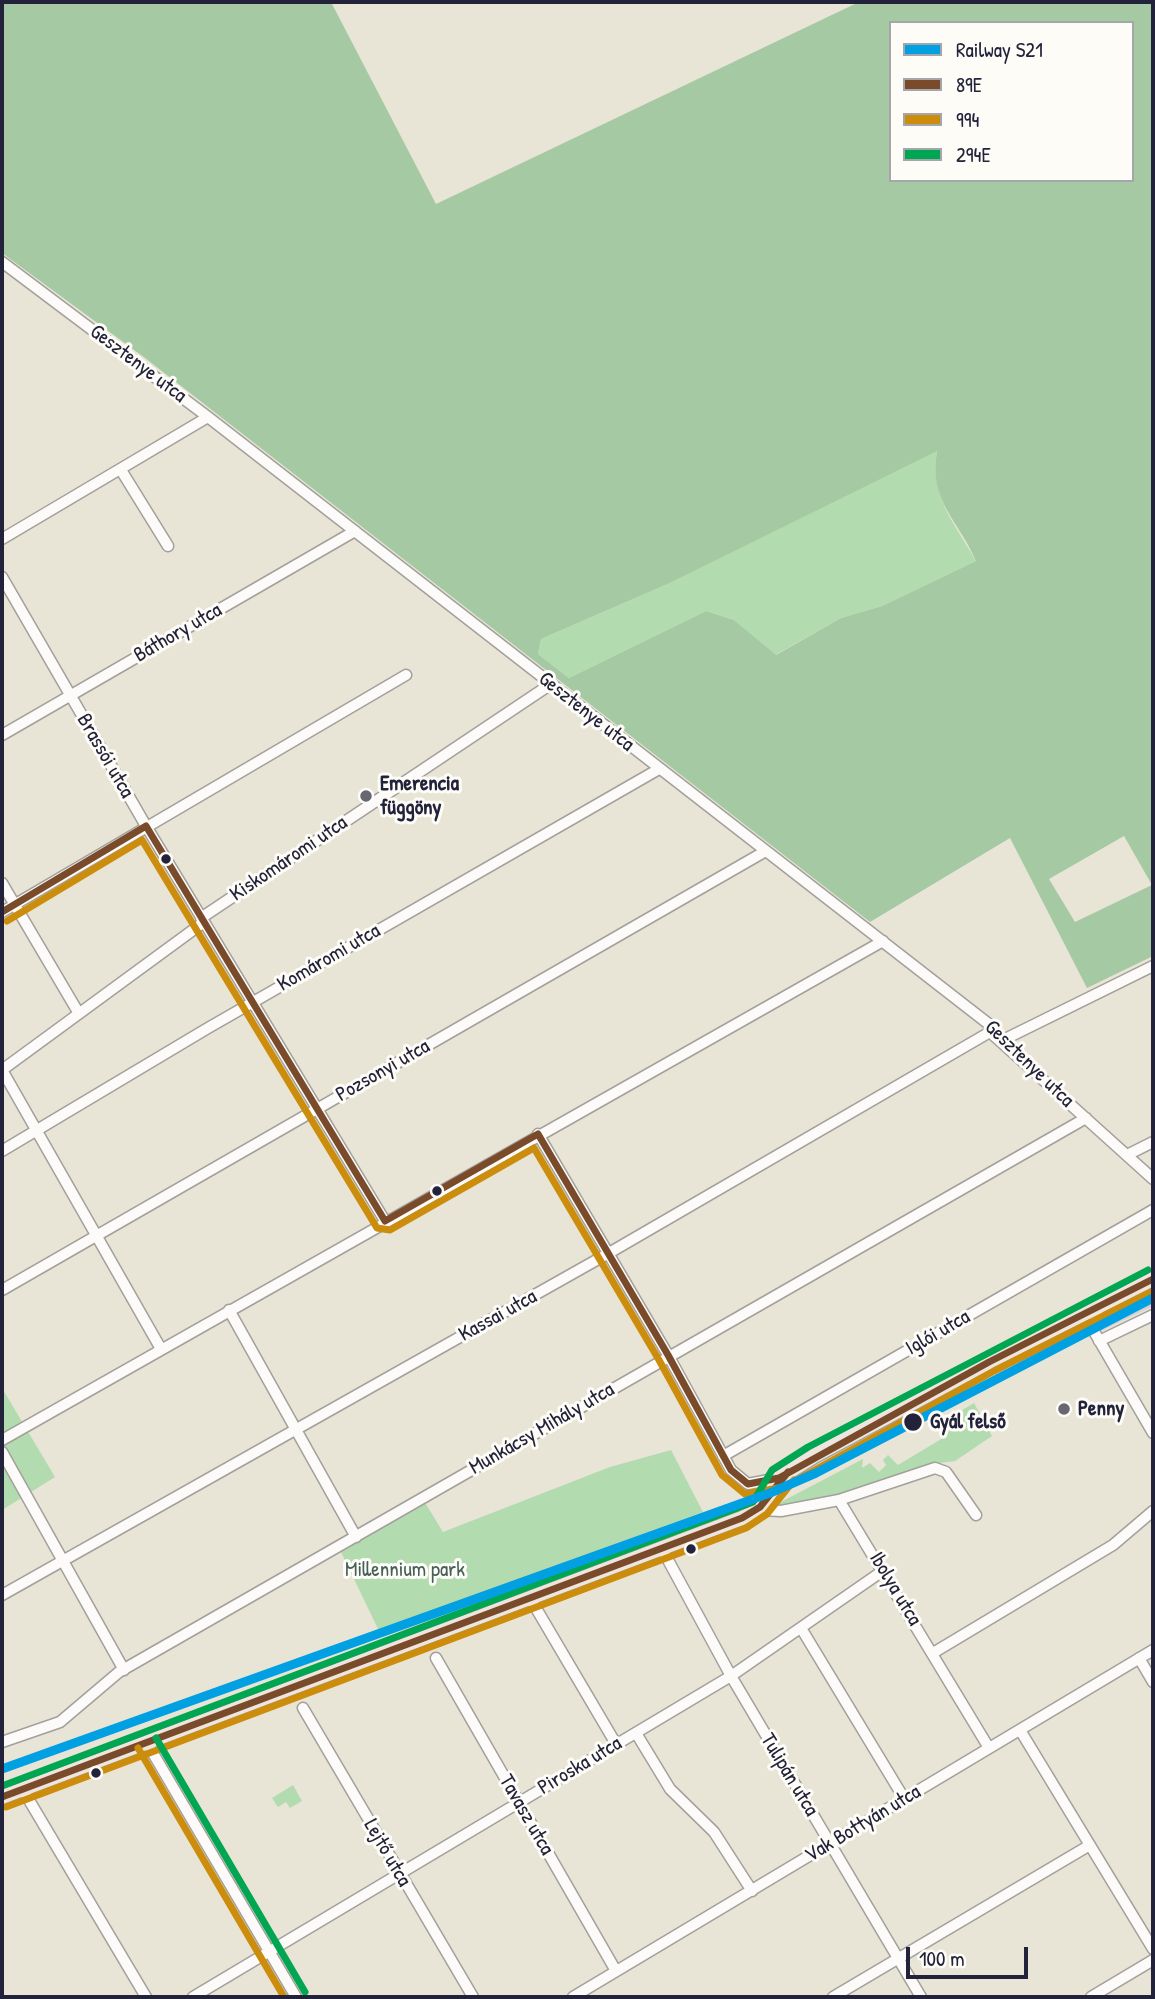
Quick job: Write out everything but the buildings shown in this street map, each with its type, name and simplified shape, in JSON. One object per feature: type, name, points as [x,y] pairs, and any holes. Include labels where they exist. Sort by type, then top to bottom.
[{"type":"main road","points":[[2,1797],[662,1549],[763,1505],[779,1478],[1071,1320],[1153,1279]]},
{"type":"street","name":"Gesztenye utca","points":[[2,262],[208,416],[764,852],[990,1025],[990,1032],[1153,1179]]},
{"type":"street","points":[[2,539],[208,416]]},
{"type":"street","points":[[121,470],[168,546]]},
{"type":"street","name":"Báthory utca","points":[[2,735],[355,531]]},
{"type":"street","name":"Brassói utca","points":[[2,577],[146,826],[385,1221]]},
{"type":"street","points":[[2,912],[406,675]]},
{"type":"street","name":"Kiskomáromi utca","points":[[2,1070],[203,920],[551,684]]},
{"type":"street","name":"Komáromi utca","points":[[2,1151],[252,1003],[659,769]]},
{"type":"street","name":"Pozsonyi utca","points":[[2,1290],[764,852]]},
{"type":"street","points":[[2,883],[78,1012]]},
{"type":"street","points":[[2,1440],[883,941]]},
{"type":"street","points":[[1001,1041],[1153,966]]},
{"type":"street","name":"Kassai utca","points":[[2,1595],[609,1253],[990,1032]]},
{"type":"street","points":[[2,1070],[162,1349]]},
{"type":"street","name":"Munkácsy Mihály utca","points":[[2,1741],[60,1722],[124,1670],[668,1355],[1086,1118]]},
{"type":"street","points":[[538,1134],[668,1355],[731,1470],[748,1484],[763,1505],[781,1511],[839,1500],[935,1468],[946,1472],[976,1514]]},
{"type":"street","points":[[1126,1155],[1153,1142]]},
{"type":"street","points":[[1137,1165],[1142,1148]]},
{"type":"street","name":"Iglói utca","points":[[723,1456],[1153,1210]]},
{"type":"street","points":[[1092,1328],[1099,1306]]},
{"type":"street","points":[[229,1310],[356,1537]]},
{"type":"street","points":[[1099,1340],[1153,1315]]},
{"type":"street","points":[[1071,1320],[1092,1328],[1153,1433]]},
{"type":"street","points":[[2,1452],[124,1670]]},
{"type":"street","points":[[748,1484],[779,1478]]},
{"type":"street","name":"Ibolya utca","points":[[839,1500],[884,1570],[989,1748]]},
{"type":"street","points":[[933,1653],[1113,1545],[1153,1511]]},
{"type":"street","name":"Tulipán utca","points":[[662,1549],[730,1676],[922,1997]]},
{"type":"street","name":"Piroska utca","points":[[192,1997],[730,1676],[884,1570]]},
{"type":"street","points":[[530,1598],[616,1744]]},
{"type":"street","points":[[802,1628],[905,1800]]},
{"type":"street","name":"Vak Bottyán utca","points":[[573,1997],[1153,1650]]},
{"type":"street","name":"Tavasz utca","points":[[436,1658],[616,1971]]},
{"type":"street","points":[[1139,1658],[1153,1682]]},
{"type":"street","name":"Lejtő utca","points":[[303,1708],[473,1997]]},
{"type":"street","points":[[1020,1730],[1153,1949]]},
{"type":"street","points":[[636,1733],[670,1789],[713,1832],[752,1891]]},
{"type":"street","points":[[147,1743],[296,1997]]},
{"type":"street","points":[[23,1790],[146,1997]]},
{"type":"street","points":[[833,1997],[1090,1845]]},
{"type":"street","points":[[1091,1997],[1153,1960]]},
{"type":"street","points":[[592,1986],[599,1997]]},
{"type":"shaded area","points":[[1153,1295],[1153,1306],[1089,1337],[1085,1328]]},
{"type":"green space","points":[[2,2],[331,2],[436,204],[859,2],[1153,2],[1153,956],[1087,988],[1010,838],[870,922],[145,358],[2,253]],"holes":[[[937,451],[935,468],[941,497],[976,561],[882,606],[841,618],[776,655],[734,620],[706,611],[569,678],[538,654],[541,639],[670,583]],[[1124,836],[1152,885],[1075,922],[1049,879]]]},
{"type":"green space","points":[[937,450],[935,466],[940,495],[976,561],[882,606],[841,618],[775,655],[734,620],[706,611],[569,678],[538,654],[541,639],[670,583]]},
{"type":"green space","points":[[2,1388],[55,1477],[2,1510]]},
{"type":"green space","points":[[974,1403],[992,1436],[955,1461],[932,1464],[845,1495],[778,1506],[779,1503],[863,1459],[862,1468],[870,1463],[879,1472],[886,1465],[883,1460],[888,1455],[898,1465],[943,1438],[937,1425]]},
{"type":"green space","name":"Millennium park","points":[[671,1450],[703,1512],[379,1631],[341,1552],[424,1501],[443,1532],[610,1467]]},
{"type":"green space","points":[[293,1785],[302,1801],[290,1808],[286,1802],[278,1807],[272,1798]]},
{"type":"rail line","name":"S21","points":[[2,1769],[770,1493],[816,1473],[1153,1298]]},
{"type":"transit line","name":"89E","points":[[2,912],[146,826],[385,1221],[538,1134],[668,1355],[731,1470],[748,1484],[779,1478],[989,1362],[1153,1279]]},
{"type":"transit line","name":"994","points":[[7,921],[142,840],[377,1228],[390,1230],[534,1148],[659,1360],[722,1475],[745,1494],[784,1487],[994,1371],[1153,1291]]},
{"type":"transit line","name":"294E","points":[[2,1786],[753,1502],[772,1470],[808,1447],[1148,1270]]},
{"type":"transit line","name":"89E","points":[[2,1797],[742,1518],[760,1507],[788,1472]]},
{"type":"transit line","name":"994","points":[[6,1807],[746,1528],[767,1514],[794,1480]]},
{"type":"transit line","name":"294E","points":[[156,1738],[305,1992]]},
{"type":"transit line","name":"994","points":[[138,1748],[284,1997]]},
{"type":"place","name":"Emerencia függöny","points":[[366,796]]},
{"type":"place","name":"Penny","points":[[1064,1409]]},
{"type":"place","name":"Gyál felső","points":[[913,1422]]}]
